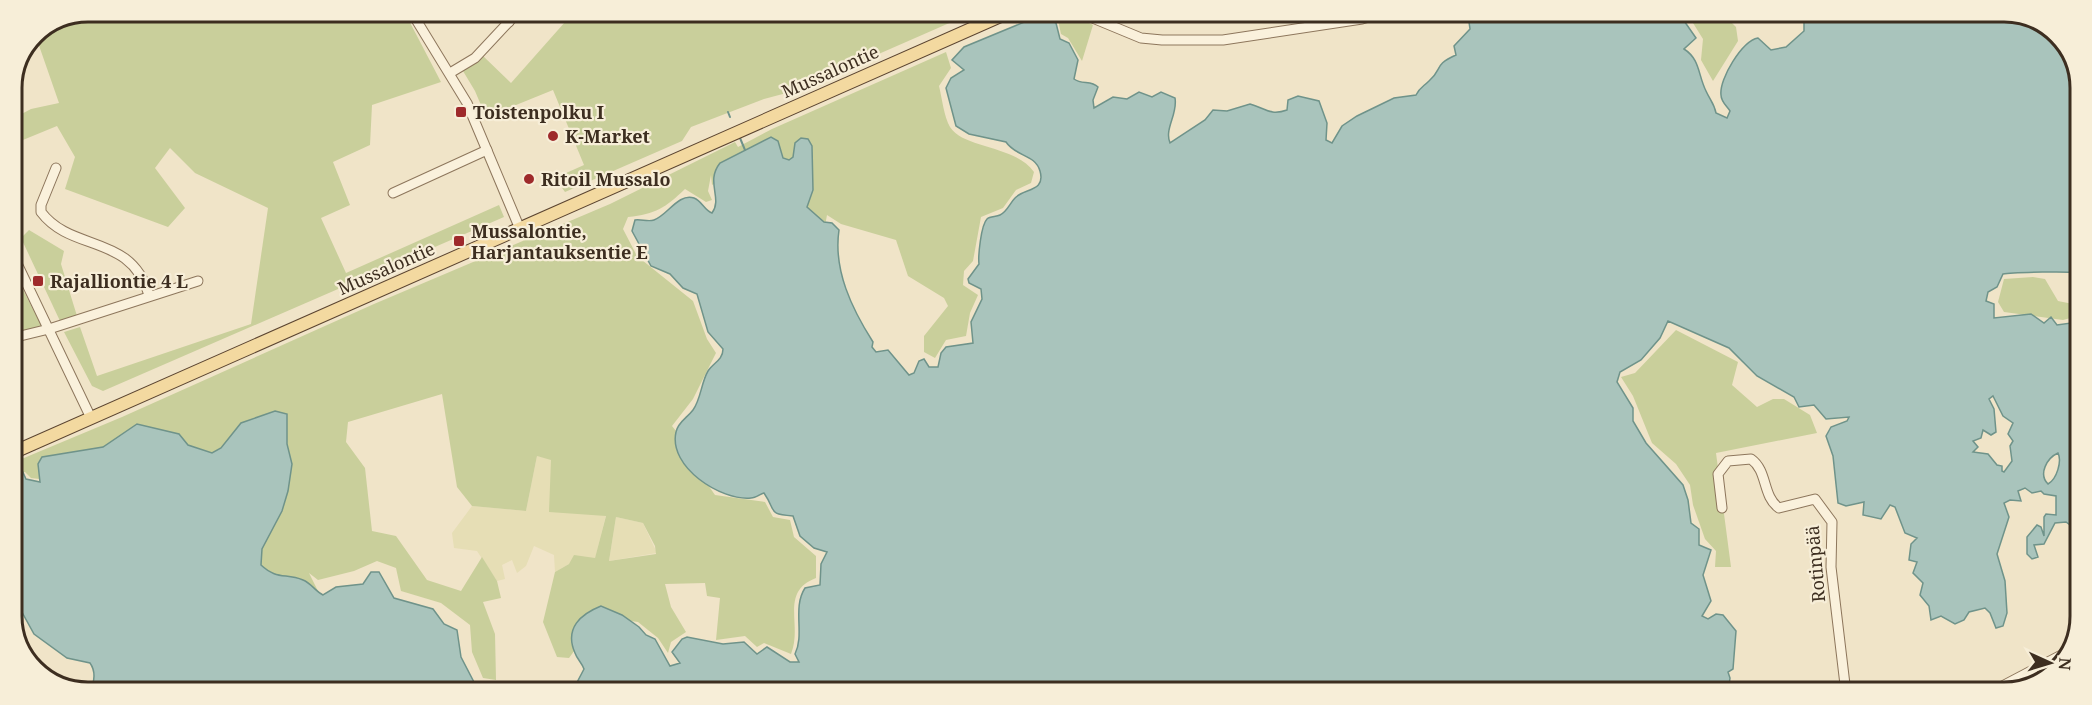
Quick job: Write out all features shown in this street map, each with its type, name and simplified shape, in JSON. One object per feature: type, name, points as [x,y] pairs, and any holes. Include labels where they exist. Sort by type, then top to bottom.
[{"type":"main road","name":"Mussalontie","points":[[23,448],[520,229],[976,22]]},
{"type":"street","points":[[418,22],[467,103],[520,229]]},
{"type":"street","points":[[450,73],[475,58],[508,22]]},
{"type":"street","points":[[1102,22],[1141,38],[1223,40],[1342,22]]},
{"type":"street","points":[[393,193],[487,150]]},
{"type":"street","points":[[56,168],[41,205],[41,212],[49,222],[127,259],[137,268],[149,295]]},
{"type":"street","points":[[22,275],[91,418]]},
{"type":"street","points":[[22,335],[198,281]]},
{"type":"street","name":"Rotinpää","points":[[1722,508],[1718,474],[1728,461],[1751,459],[1758,464],[1770,502],[1779,508],[1815,499],[1832,522],[1831,567],[1845,682]]},
{"type":"street","points":[[2010,682],[2054,659]]},
{"type":"shaded area","points":[[537,456],[551,459],[606,515],[595,559],[569,564],[555,572],[554,555],[534,546],[526,566],[517,573],[512,560],[502,565],[505,579],[497,581],[477,551],[454,548],[452,533],[472,506],[526,511]]},
{"type":"shaded area","points":[[616,517],[643,523],[657,553],[609,561]]},
{"type":"green space","points":[[88,22],[410,22],[441,82],[372,105],[370,145],[333,162],[350,205],[321,218],[346,273],[499,205],[504,217],[103,391],[92,386],[64,332],[80,327],[97,376],[251,324],[268,208],[195,173],[170,148],[155,168],[185,208],[168,227],[65,189],[75,157],[57,126],[22,140],[22,114],[31,109],[59,103],[39,46],[52,34],[76,24]]},
{"type":"green space","points":[[565,22],[952,22],[794,91],[764,99],[691,127],[682,141],[565,192],[555,178],[584,165],[553,90],[486,117],[463,71],[482,55],[511,83]]},
{"type":"green space","points":[[1058,22],[1087,22],[1093,25],[1082,61],[1068,38],[1061,34]]},
{"type":"green space","points":[[1692,22],[1731,22],[1736,27],[1738,41],[1713,81],[1701,60],[1703,39]]},
{"type":"green space","points":[[946,52],[951,68],[939,86],[950,127],[966,140],[1015,157],[1026,163],[1034,172],[1031,183],[1016,190],[1003,208],[981,217],[973,261],[964,271],[963,285],[978,295],[970,313],[966,336],[946,340],[935,358],[924,352],[924,336],[948,306],[944,298],[908,276],[896,240],[841,224],[827,215],[825,226],[751,156],[712,185],[711,175],[708,191],[712,200],[706,202],[685,189],[660,209],[628,217],[623,229],[637,256],[693,301],[707,339],[716,353],[693,399],[672,426],[692,451],[697,469],[715,495],[765,502],[773,517],[790,520],[794,537],[816,556],[816,578],[805,584],[798,592],[795,601],[795,632],[791,654],[764,643],[757,647],[745,636],[716,640],[720,598],[707,596],[705,583],[665,584],[671,607],[686,632],[671,642],[668,653],[658,638],[638,622],[616,619],[580,643],[569,658],[557,657],[543,622],[555,572],[569,564],[574,555],[595,558],[606,516],[549,512],[551,460],[537,456],[526,511],[472,506],[457,487],[442,394],[348,422],[346,442],[365,468],[372,531],[396,536],[427,580],[461,591],[482,557],[497,581],[501,598],[483,602],[495,634],[496,680],[483,678],[472,652],[470,625],[441,603],[401,591],[396,568],[377,561],[354,571],[318,580],[309,573],[319,593],[38,490],[41,468],[39,479],[31,478],[23,473],[23,459],[122,417],[374,304],[610,204],[735,142],[738,147],[772,129]],"holes":[[[616,517],[643,523],[655,546],[656,554],[609,561]]]},
{"type":"green space","points":[[29,230],[64,251],[61,264],[77,316],[60,321],[22,237]]},
{"type":"green space","points":[[2033,277],[2045,279],[2058,301],[2069,303],[2069,318],[2063,320],[2004,312],[1998,302],[2004,279]]},
{"type":"green space","points":[[22,289],[43,328],[22,333]]},
{"type":"green space","points":[[1676,330],[1738,362],[1732,385],[1757,407],[1773,399],[1784,399],[1810,415],[1817,433],[1716,453],[1731,567],[1715,567],[1716,551],[1705,539],[1693,505],[1690,485],[1676,464],[1652,443],[1633,396],[1621,377],[1635,373]]},
{"type":"water","points":[[1024,22],[1054,22],[1060,39],[1069,43],[1078,60],[1074,79],[1098,87],[1093,100],[1094,108],[1113,97],[1127,99],[1139,92],[1152,97],[1161,92],[1175,98],[1175,110],[1169,132],[1170,143],[1205,120],[1213,110],[1227,111],[1250,104],[1272,112],[1281,112],[1287,110],[1288,100],[1298,96],[1319,101],[1327,123],[1326,140],[1332,143],[1342,126],[1357,116],[1394,98],[1416,95],[1433,77],[1441,64],[1456,55],[1454,46],[1470,29],[1469,22],[1685,22],[1696,38],[1684,49],[1696,62],[1703,85],[1716,113],[1727,118],[1730,111],[1722,100],[1721,88],[1739,53],[1758,38],[1771,50],[1786,47],[1804,31],[1803,22],[2004,22],[2025,26],[2036,31],[2056,48],[2064,63],[2069,84],[2069,272],[2003,274],[1997,287],[1988,292],[1986,301],[1994,304],[1994,318],[2031,314],[2044,323],[2051,317],[2057,325],[2069,323],[2070,525],[2066,522],[2055,523],[2044,544],[2034,545],[2038,557],[2032,559],[2027,554],[2027,537],[2037,525],[2041,527],[2044,536],[2044,517],[2046,514],[2056,515],[2056,496],[2044,494],[2041,491],[2032,493],[2025,488],[2018,491],[2021,501],[2010,500],[2004,503],[2009,517],[1997,554],[2005,581],[2007,613],[2003,626],[1996,628],[1990,613],[1985,608],[1969,612],[1964,620],[1955,624],[1941,616],[1931,620],[1929,606],[1920,595],[1923,583],[1913,573],[1917,562],[1909,560],[1911,544],[1917,538],[1905,533],[1895,507],[1890,505],[1881,519],[1863,515],[1864,502],[1846,506],[1838,503],[1833,456],[1826,436],[1831,427],[1847,421],[1849,417],[1826,419],[1814,405],[1799,407],[1794,397],[1757,376],[1729,348],[1668,321],[1660,338],[1641,360],[1620,372],[1617,382],[1633,408],[1633,421],[1646,443],[1683,485],[1688,500],[1691,523],[1699,529],[1699,545],[1711,550],[1703,575],[1711,601],[1702,616],[1708,619],[1716,614],[1723,615],[1736,631],[1733,669],[1728,672],[1729,682],[577,682],[584,669],[572,644],[573,629],[587,613],[601,606],[622,615],[646,635],[655,639],[670,666],[680,663],[672,652],[682,639],[687,637],[723,644],[744,642],[757,654],[767,647],[790,662],[799,662],[795,654],[799,638],[801,596],[805,588],[820,585],[821,564],[827,552],[814,548],[800,536],[793,516],[776,513],[764,493],[751,498],[726,494],[699,479],[680,458],[676,445],[677,429],[696,406],[706,376],[721,356],[723,349],[708,332],[697,294],[683,288],[670,274],[651,266],[632,231],[635,220],[654,220],[678,201],[688,197],[697,199],[712,213],[716,202],[714,177],[720,163],[771,137],[778,141],[783,158],[789,160],[793,157],[795,143],[801,138],[808,139],[812,146],[813,190],[807,207],[824,222],[832,223],[839,230],[839,260],[846,289],[851,303],[873,342],[872,347],[876,352],[888,350],[909,375],[914,373],[919,361],[924,359],[929,367],[938,367],[941,353],[946,347],[973,343],[971,322],[982,299],[981,289],[969,283],[968,279],[979,264],[980,241],[985,222],[988,218],[1002,214],[1019,195],[1037,186],[1041,178],[1038,165],[1006,142],[969,134],[956,126],[946,88],[951,78],[964,70],[952,60],[964,47]],"holes":[[[1993,396],[2003,416],[2013,423],[2008,434],[2013,441],[2010,446],[2012,461],[2004,472],[2002,466],[1997,465],[1988,454],[1973,452],[1978,447],[1973,441],[1981,438],[1983,430],[1991,435],[1996,432],[1994,409],[1989,399]],[[2058,453],[2058,470],[2048,484],[2044,476],[2045,467]]]},
{"type":"water","points":[[275,411],[287,414],[287,444],[292,464],[288,491],[282,511],[262,549],[261,565],[272,573],[306,581],[323,595],[336,587],[363,584],[371,572],[379,572],[394,598],[433,609],[444,624],[457,630],[461,657],[474,682],[93,682],[94,672],[90,663],[67,658],[34,634],[23,614],[23,472],[26,479],[40,482],[38,464],[42,457],[103,447],[137,424],[179,434],[188,445],[212,453],[221,448],[241,423]]},
{"type":"waterway","points":[[728,112],[730,117]]},
{"type":"waterway","points":[[740,138],[745,150]]},
{"type":"place","name":"Toistenpolku I","points":[[461,112]]},
{"type":"place","name":"K-Market","points":[[553,136]]},
{"type":"place","name":"Ritoil Mussalo","points":[[529,179]]},
{"type":"place","name":"Mussalontie, Harjantauksentie E","points":[[459,241]]},
{"type":"place","name":"Rajalliontie 4 L","points":[[38,281]]}]
